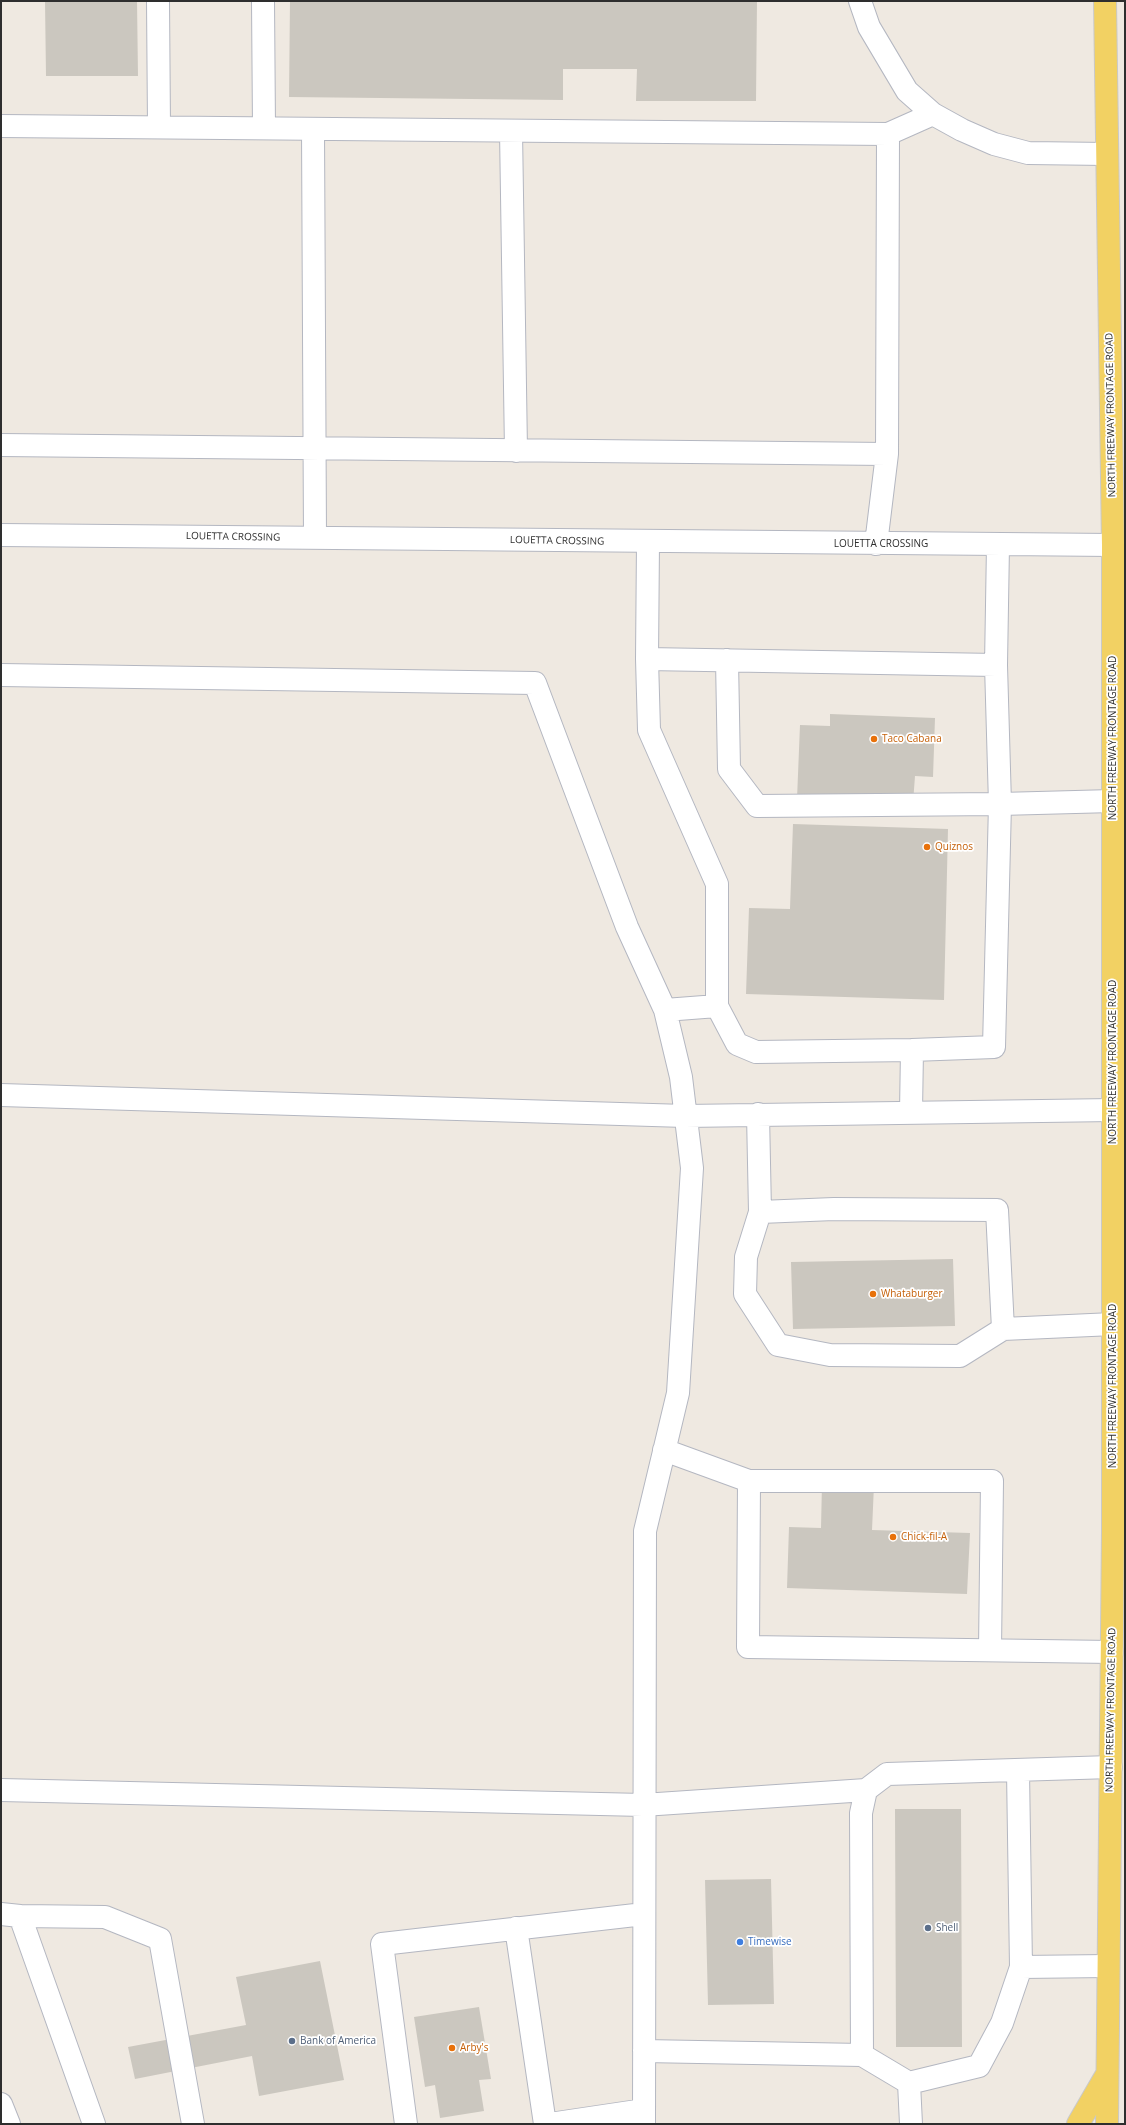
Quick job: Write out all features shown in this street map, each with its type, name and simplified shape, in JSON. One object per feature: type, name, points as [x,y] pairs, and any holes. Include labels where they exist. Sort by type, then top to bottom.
[{"type":"main road","name":"NORTH FREEWAY FRONTAGE ROAD","points":[[1105,1],[1113,545],[1112,1652],[1107,2124]]},
{"type":"main road","points":[[1078,2124],[1107,2073]]},
{"type":"street","points":[[158,1],[159,127]]},
{"type":"street","points":[[263,1],[264,128]]},
{"type":"street","points":[[860,1],[869,26],[907,91],[933,114],[962,130],[994,144],[1028,153],[1107,154]]},
{"type":"street","points":[[1,126],[888,134],[933,114]]},
{"type":"street","points":[[314,129],[315,538]]},
{"type":"street","points":[[511,131],[516,451]]},
{"type":"street","points":[[876,544],[887,454],[888,134]]},
{"type":"street","points":[[1,445],[314,450],[887,454]]},
{"type":"street","name":"LOUETTA CROSSING","points":[[1,535],[1113,545]]},
{"type":"street","points":[[648,542],[647,659],[649,730],[717,884],[717,1006],[736,1044],[756,1052],[912,1050],[994,1047],[1000,804],[996,664],[998,544]]},
{"type":"street","points":[[647,659],[996,664]]},
{"type":"street","points":[[727,660],[729,769],[757,806],[1000,804],[1113,800]]},
{"type":"street","points":[[1,675],[535,683],[626,927],[665,1010],[681,1077],[692,1168],[678,1393],[645,1531],[643,1805],[644,2117],[550,2124]]},
{"type":"street","points":[[665,1010],[717,1006]]},
{"type":"street","points":[[911,1112],[912,1050]]},
{"type":"street","points":[[1,1095],[685,1116],[1113,1110]]},
{"type":"street","points":[[758,1114],[760,1212],[746,1257],[745,1294],[778,1345],[830,1355],[960,1356],[1003,1329],[1113,1324]]},
{"type":"street","points":[[760,1212],[834,1209],[997,1210],[1003,1329]]},
{"type":"street","points":[[664,1450],[749,1481],[992,1481],[990,1650]]},
{"type":"street","points":[[749,1481],[748,1647],[1112,1652]]},
{"type":"street","points":[[1,1790],[643,1805],[866,1790],[886,1774],[1110,1767]]},
{"type":"street","points":[[644,2051],[862,2055],[909,2083],[979,2066],[1002,2023],[1021,1967],[1018,1771]]},
{"type":"street","points":[[862,2055],[861,1813],[866,1790]]},
{"type":"street","points":[[406,2124],[382,1944],[644,1914]]},
{"type":"street","points":[[94,2124],[11,1915],[105,1917],[160,1939],[193,2124]]},
{"type":"street","points":[[516,1928],[545,2124]]},
{"type":"street","points":[[1021,1967],[1108,1966]]},
{"type":"street","points":[[909,2083],[911,2124]]},
{"type":"building","points":[[45,1],[137,1],[138,76],[46,76]]},
{"type":"building","points":[[290,1],[757,1],[756,101],[636,101],[637,69],[563,69],[563,100],[289,97]]},
{"type":"building","points":[[830,714],[935,718],[933,777],[915,776],[913,803],[797,799],[800,725],[830,726]]},
{"type":"building","points":[[793,824],[948,829],[944,1000],[746,994],[749,908],[790,909]]},
{"type":"building","name":"Whataburger","points":[[953,1259],[955,1326],[793,1329],[791,1262]]},
{"type":"building","points":[[822,1483],[874,1485],[872,1530],[970,1533],[967,1594],[787,1588],[789,1527],[821,1528]]},
{"type":"building","name":"Shell","points":[[895,1809],[961,1809],[962,2047],[896,2047]]},
{"type":"building","name":"Timewise","points":[[771,1879],[774,2004],[708,2005],[705,1880]]},
{"type":"building","name":"Bank of America","points":[[320,1961],[344,2080],[259,2096],[252,2056],[135,2079],[128,2047],[246,2025],[236,1977]]},
{"type":"building","name":"Arby's","points":[[479,2007],[491,2079],[479,2080],[484,2111],[440,2118],[435,2085],[425,2087],[414,2017]]},
{"type":"place","name":"Taco Cabana","points":[[874,739]]},
{"type":"place","name":"Quiznos","points":[[927,847]]},
{"type":"place","name":"Whataburger","points":[[873,1294]]},
{"type":"place","name":"Chick-fil-A","points":[[893,1537]]},
{"type":"place","name":"Shell","points":[[928,1928]]},
{"type":"place","name":"Timewise","points":[[740,1942]]},
{"type":"place","name":"Bank of America","points":[[292,2041]]},
{"type":"place","name":"Arby's","points":[[452,2048]]}]
